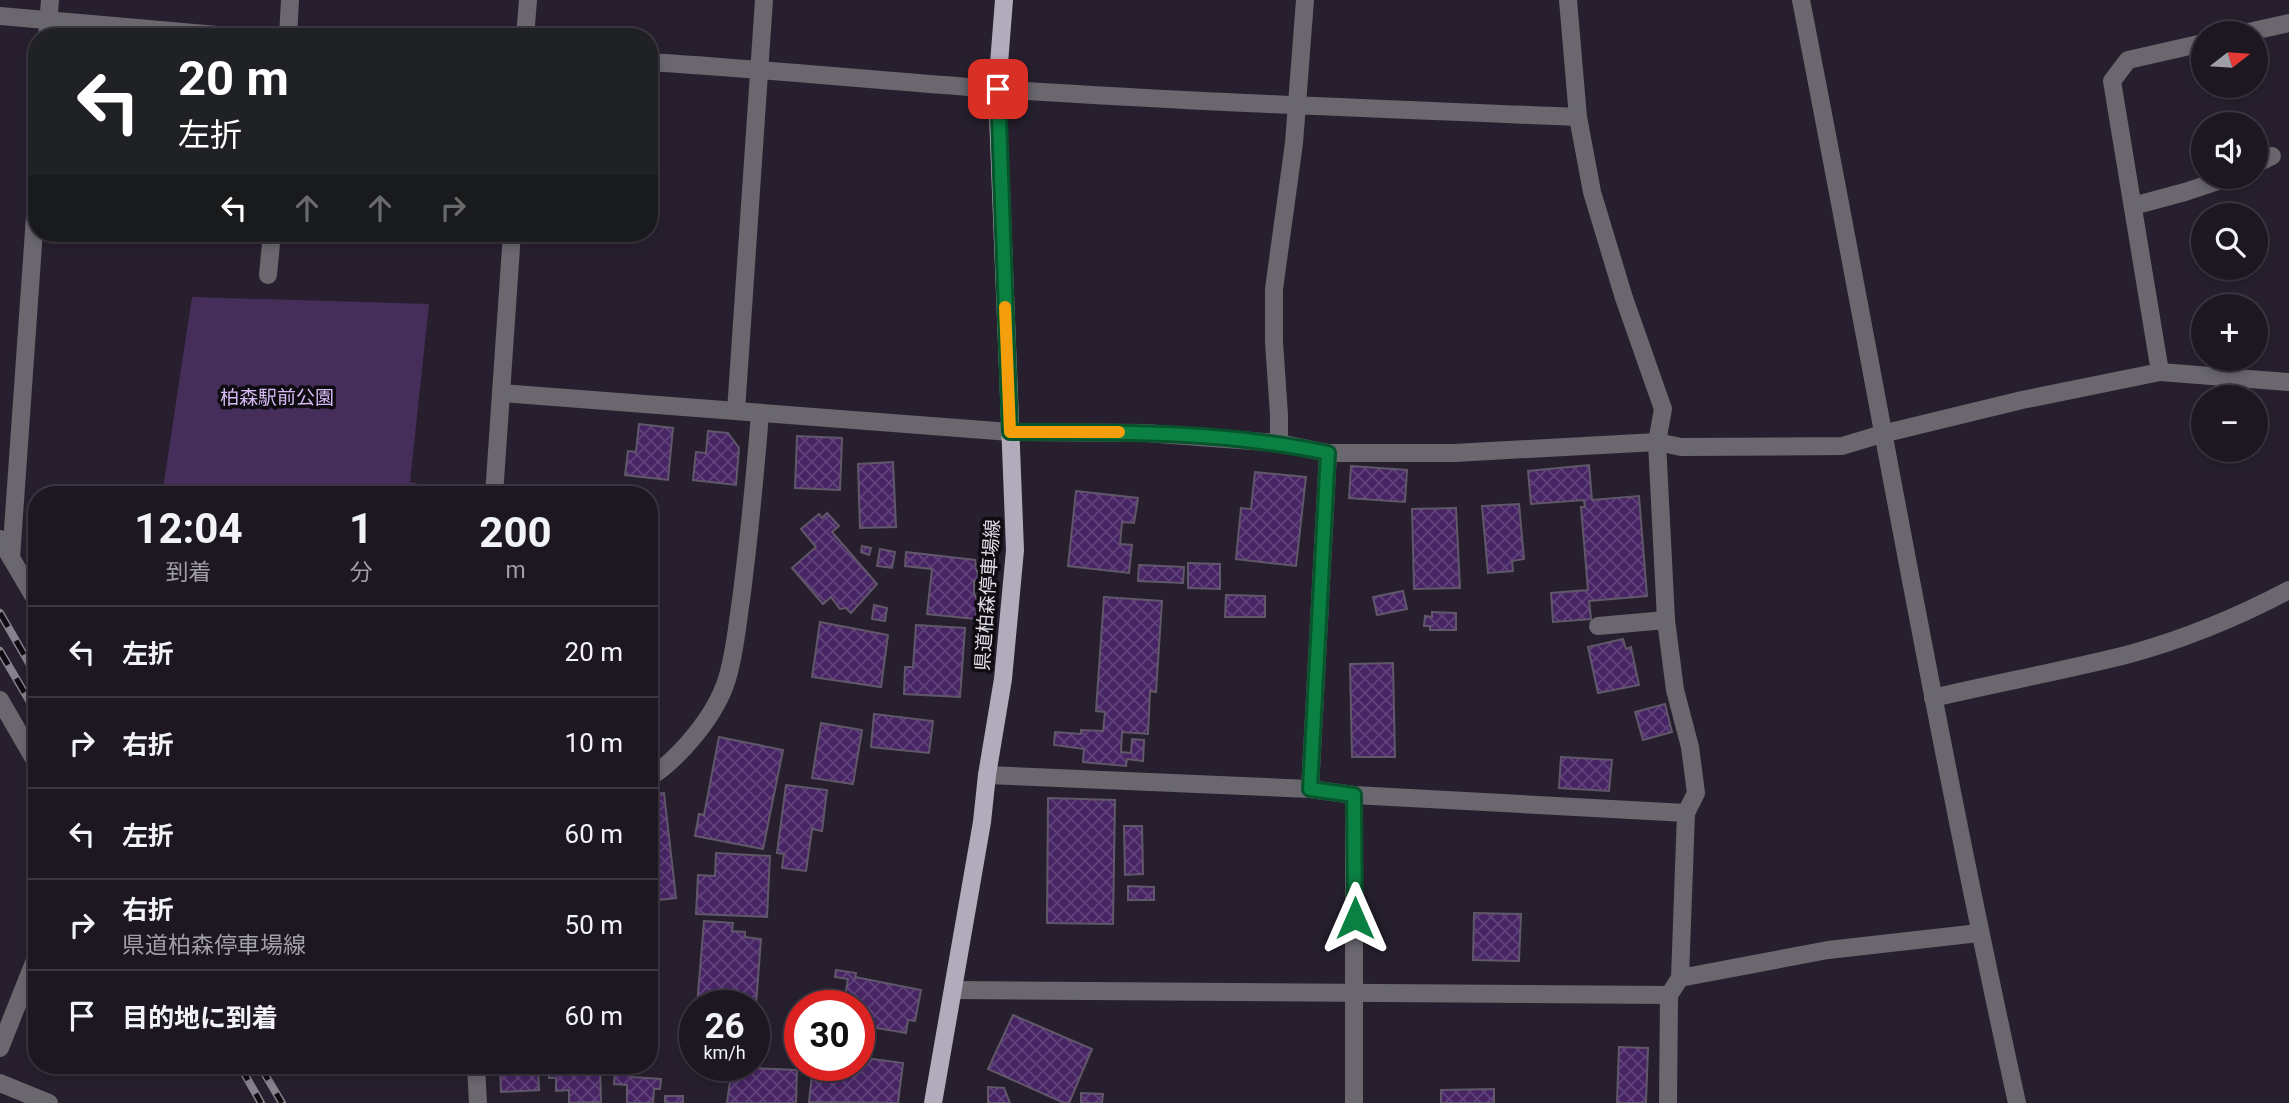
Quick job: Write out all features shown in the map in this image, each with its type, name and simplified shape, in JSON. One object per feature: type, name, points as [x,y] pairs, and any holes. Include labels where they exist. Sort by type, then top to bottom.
[{"type":"main road","name":"県道柏森停車場線","points":[[933,1103],[982,822],[1003,678],[1015,550],[998,89],[1004,0]]},
{"type":"street","points":[[0,16],[48,28],[50,0]]},
{"type":"street","points":[[288,28],[290,0]]},
{"type":"street","points":[[526,28],[528,0]]},
{"type":"street","points":[[736,411],[764,0]]},
{"type":"street","points":[[1279,443],[1273,289],[1294,143],[1305,0]]},
{"type":"street","points":[[1568,0],[1578,117],[1591,192],[1662,409],[1657,442],[1666,620],[1675,690],[1690,747],[1696,793],[1686,813],[1680,978],[1669,995],[1668,1103]]},
{"type":"street","points":[[1801,0],[1979,933],[2017,1103]]},
{"type":"street","points":[[2268,28],[2289,23]]},
{"type":"street","points":[[2160,372],[2112,81],[2128,60],[2191,46]]},
{"type":"street","points":[[658,63],[998,89],[1578,117]]},
{"type":"street","points":[[2133,206],[2194,189]]},
{"type":"street","points":[[11,558],[33,242]]},
{"type":"street","points":[[268,275],[271,242]]},
{"type":"street","points":[[495,486],[511,242]]},
{"type":"street","points":[[501,393],[1010,432],[1145,433],[1279,443],[1328,453],[1454,453],[1657,442],[1681,447],[1842,446],[2022,400],[2160,372],[2289,382]]},
{"type":"street","points":[[658,772],[694,737],[718,701],[727,679],[733,654],[751,521],[760,414]]},
{"type":"street","points":[[1310,789],[1328,453]]},
{"type":"street","points":[[0,539],[28,587]]},
{"type":"street","points":[[1933,698],[2127,654],[2167,642],[2225,620],[2289,590]]},
{"type":"street","points":[[1598,626],[1666,620]]},
{"type":"street","points":[[0,700],[28,748]]},
{"type":"street","points":[[988,775],[1310,789],[1354,795],[1686,813]]},
{"type":"street","points":[[1354,795],[1354,1103]]},
{"type":"street","points":[[1680,978],[1828,950],[1979,933]]},
{"type":"street","points":[[0,1048],[28,978]]},
{"type":"street","points":[[953,990],[1669,995]]},
{"type":"street","points":[[476,1074],[478,1103]]},
{"type":"street","points":[[0,1083],[45,1102]]},
{"type":"green space","name":"柏森駅前公園","points":[[192,297],[429,304],[410,482],[429,486],[163,486]]},
{"type":"building","points":[[639,424],[673,428],[668,480],[625,475],[628,451],[636,452]]},
{"type":"building","points":[[708,431],[728,433],[739,448],[736,485],[693,480],[696,452],[706,453]]},
{"type":"building","points":[[797,436],[842,438],[840,490],[795,488]]},
{"type":"building","points":[[893,462],[896,527],[860,528],[858,464]]},
{"type":"building","points":[[1589,465],[1592,500],[1639,496],[1647,596],[1589,601],[1591,619],[1553,622],[1551,593],[1588,590],[1581,507],[1585,507],[1584,500],[1531,504],[1528,471]]},
{"type":"building","points":[[1351,466],[1407,470],[1405,502],[1349,498]]},
{"type":"building","points":[[1255,472],[1306,477],[1296,566],[1236,559],[1241,508],[1251,509]]},
{"type":"building","points":[[1076,491],[1138,498],[1134,523],[1122,522],[1120,544],[1132,545],[1129,573],[1068,566]]},
{"type":"building","points":[[1519,504],[1524,559],[1512,561],[1513,571],[1488,573],[1482,506]]},
{"type":"building","points":[[1456,508],[1460,588],[1414,589],[1412,509]]},
{"type":"building","points":[[827,513],[839,526],[832,532],[877,584],[851,613],[846,608],[840,609],[831,597],[823,604],[792,568],[816,547],[801,529],[819,514],[822,518]]},
{"type":"building","points":[[862,546],[871,548],[869,555],[861,552]]},
{"type":"building","points":[[880,549],[895,552],[892,568],[877,566]]},
{"type":"building","points":[[906,552],[975,560],[979,581],[974,581],[974,593],[978,602],[975,619],[927,614],[932,569],[905,566]]},
{"type":"building","points":[[1188,563],[1220,564],[1220,589],[1188,588]]},
{"type":"building","points":[[1139,565],[1184,567],[1183,583],[1138,581]]},
{"type":"building","points":[[1403,591],[1407,609],[1377,615],[1373,597]]},
{"type":"building","points":[[1226,595],[1265,596],[1265,617],[1225,617]]},
{"type":"building","points":[[1104,597],[1162,601],[1156,692],[1150,691],[1148,734],[1122,732],[1121,752],[1131,753],[1132,739],[1144,740],[1143,761],[1127,759],[1126,766],[1083,762],[1084,749],[1054,745],[1055,732],[1081,734],[1081,730],[1103,731],[1105,712],[1096,711]]},
{"type":"building","points":[[874,605],[887,608],[885,621],[872,619]]},
{"type":"building","points":[[1432,612],[1456,613],[1456,630],[1430,630],[1430,626],[1424,626],[1425,616],[1432,617]]},
{"type":"building","points":[[820,622],[888,635],[881,687],[812,677]]},
{"type":"building","points":[[916,625],[965,628],[960,697],[904,694],[905,667],[913,667]]},
{"type":"building","points":[[1623,639],[1626,649],[1631,647],[1639,685],[1598,693],[1588,647]]},
{"type":"building","points":[[1393,663],[1395,757],[1352,757],[1350,664]]},
{"type":"building","points":[[1665,704],[1672,732],[1643,740],[1635,712]]},
{"type":"building","points":[[874,714],[933,721],[929,753],[871,747]]},
{"type":"building","points":[[821,723],[862,730],[853,784],[812,778]]},
{"type":"building","points":[[719,737],[783,750],[763,849],[695,836],[699,814],[704,815]]},
{"type":"building","points":[[1561,757],[1612,760],[1609,791],[1559,788]]},
{"type":"building","points":[[786,785],[827,790],[822,831],[812,829],[806,871],[782,868],[784,854],[777,853]]},
{"type":"building","points":[[664,793],[676,898],[658,900],[658,794]]},
{"type":"building","points":[[1048,798],[1115,800],[1113,924],[1047,923]]},
{"type":"building","points":[[1124,826],[1142,826],[1143,874],[1125,875]]},
{"type":"building","points":[[716,853],[770,856],[767,917],[696,914],[698,875],[715,876]]},
{"type":"building","points":[[1128,886],[1154,887],[1154,900],[1128,900]]},
{"type":"building","points":[[1474,913],[1521,914],[1519,961],[1473,960]]},
{"type":"building","points":[[704,921],[733,923],[732,931],[745,932],[745,937],[761,939],[757,990],[698,990]]},
{"type":"building","points":[[836,970],[856,973],[855,977],[921,990],[915,1021],[908,1020],[906,1033],[875,1028],[875,990],[846,990],[848,979],[835,977]]},
{"type":"building","points":[[1013,1015],[1092,1049],[1069,1103],[988,1069]]},
{"type":"building","points":[[1619,1047],[1648,1048],[1646,1103],[1617,1103]]},
{"type":"building","points":[[875,1059],[903,1063],[898,1103],[809,1102],[811,1081],[875,1081]]},
{"type":"building","points":[[770,1069],[784,1069],[784,1081],[797,1081],[796,1103],[727,1103],[730,1081],[770,1081]]},
{"type":"building","points":[[500,1074],[538,1074],[539,1090],[501,1092]]},
{"type":"building","points":[[549,1074],[600,1074],[601,1102],[569,1103],[569,1090],[556,1091],[556,1078],[549,1078]]},
{"type":"building","points":[[615,1074],[661,1079],[660,1089],[654,1089],[653,1103],[627,1103],[627,1085],[614,1084]]},
{"type":"building","points":[[988,1087],[1004,1088],[1010,1103],[988,1103]]},
{"type":"building","points":[[1494,1089],[1494,1103],[1441,1103],[1441,1090]]},
{"type":"building","points":[[1081,1093],[1103,1094],[1102,1103],[1081,1103]]},
{"type":"building","points":[[665,1096],[683,1096],[683,1103],[665,1103]]},
{"type":"railway","points":[[0,613],[28,661]]},
{"type":"railway","points":[[0,651],[28,699]]},
{"type":"railway","points":[[245,1074],[261,1103]]},
{"type":"railway","points":[[265,1074],[282,1103]]},
{"type":"slow traffic","points":[[1005,307],[1010,432],[1119,432]]},
{"type":"route","points":[[998,89],[1010,432],[1145,433],[1279,443],[1328,453],[1310,789],[1354,795],[1355,918]]}]
